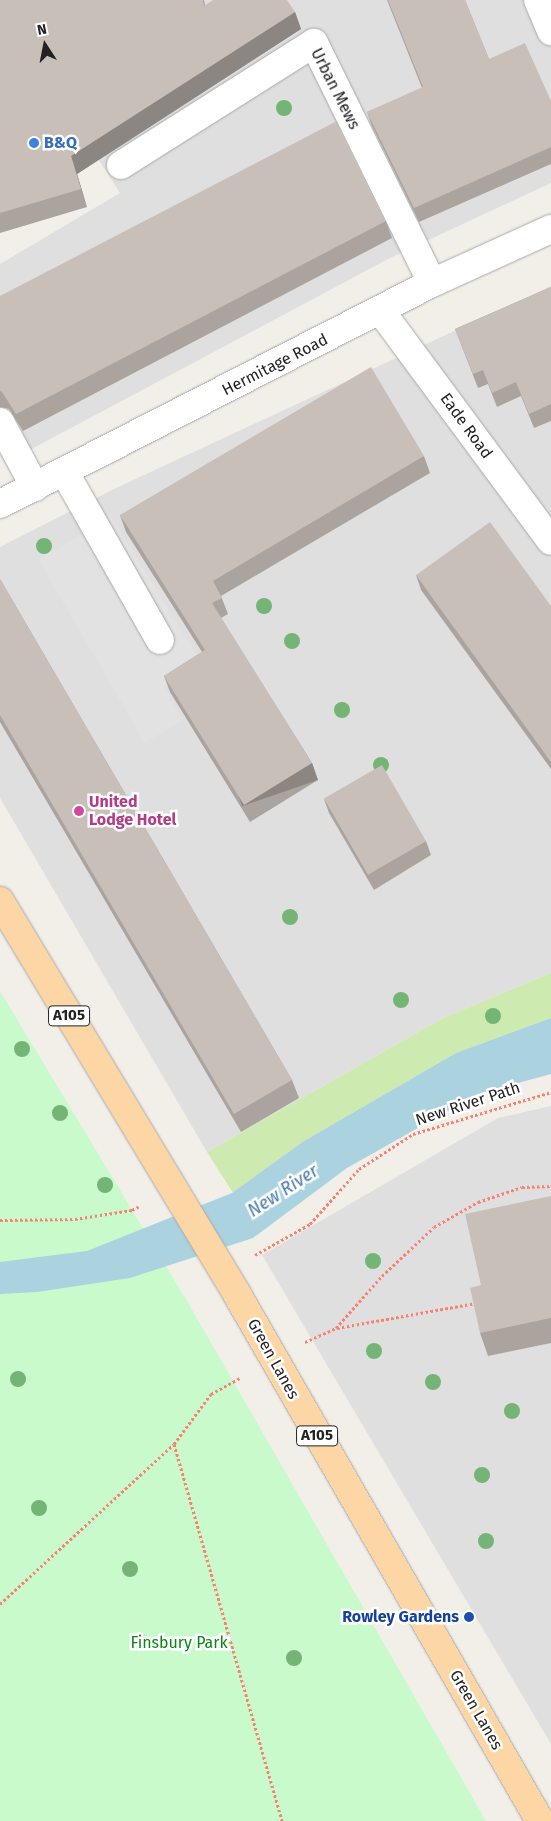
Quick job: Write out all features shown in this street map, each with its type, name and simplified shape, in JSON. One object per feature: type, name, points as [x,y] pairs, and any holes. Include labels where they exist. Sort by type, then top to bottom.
[{"type":"main road","name":"Green Lanes","points":[[0,901],[238,1296],[540,1821]]},
{"type":"street","points":[[538,0],[551,31]]},
{"type":"street","name":"Urban Mews","points":[[121,165],[314,43],[432,283]]},
{"type":"street","name":"Hermitage Road","points":[[0,504],[65,473],[432,283],[551,229]]},
{"type":"street","name":"Eade Road","points":[[380,310],[551,541]]},
{"type":"street","points":[[0,422],[35,487]]},
{"type":"street","points":[[65,473],[160,640]]},
{"type":"path","name":"New River Path","points":[[255,1256],[310,1224],[359,1169],[413,1134],[551,1092]]},
{"type":"path","points":[[336,1328],[382,1276],[434,1227],[478,1202],[522,1187],[551,1186]]},
{"type":"path","points":[[0,1220],[75,1219],[132,1210],[140,1206]]},
{"type":"path","points":[[305,1342],[336,1328],[483,1302]]},
{"type":"path","points":[[0,1604],[174,1444],[211,1394],[240,1378]]},
{"type":"path","points":[[174,1444],[282,1821]]},
{"type":"shaded area","points":[[206,0],[551,0],[551,183],[390,258],[24,453],[0,408],[0,264],[120,193],[54,90],[180,3]]},
{"type":"shaded area","points":[[551,286],[551,973],[443,1018],[207,1152],[0,798],[0,547],[116,488]]},
{"type":"shaded area","points":[[112,518],[203,665],[163,687],[183,720],[145,743],[38,559]]},
{"type":"shaded area","points":[[551,1106],[551,1744],[262,1255],[498,1118]]},
{"type":"green space","points":[[551,973],[551,1018],[456,1053],[304,1141],[233,1193],[207,1152],[443,1018]]},
{"type":"green space","name":"Finsbury Park","points":[[0,991],[187,1301],[486,1821],[0,1821]]},
{"type":"water","name":"New River","points":[[551,1018],[551,1074],[478,1094],[347,1168],[253,1238],[130,1278],[37,1292],[0,1294],[0,1262],[87,1251],[232,1193],[304,1141],[456,1053]]},
{"type":"building","points":[[0,0],[203,0],[204,6],[213,0],[287,0],[295,12],[71,156],[81,189],[0,213]]},
{"type":"building","points":[[388,0],[465,0],[489,59],[525,43],[551,101],[551,147],[414,208],[367,112],[423,87]]},
{"type":"building","points":[[337,121],[386,221],[16,414],[0,391],[0,296]]},
{"type":"building","points":[[551,287],[551,404],[529,414],[516,382],[492,393],[483,370],[473,374],[455,329]]},
{"type":"building","points":[[371,367],[424,456],[213,581],[222,598],[212,603],[312,763],[244,805],[164,676],[205,650],[120,515]]},
{"type":"building","points":[[490,522],[551,606],[551,762],[416,575]]},
{"type":"building","points":[[0,579],[292,1080],[234,1114],[0,715]]},
{"type":"building","points":[[382,765],[426,841],[368,875],[324,798]]},
{"type":"building","points":[[551,1196],[551,1318],[480,1333],[470,1288],[481,1285],[465,1214]]},
{"type":"place","name":"B&Q","points":[[34,143]]},
{"type":"place","name":"United Lodge Hotel","points":[[79,811]]},
{"type":"place","name":"Rowley Gardens","points":[[469,1617]]}]
